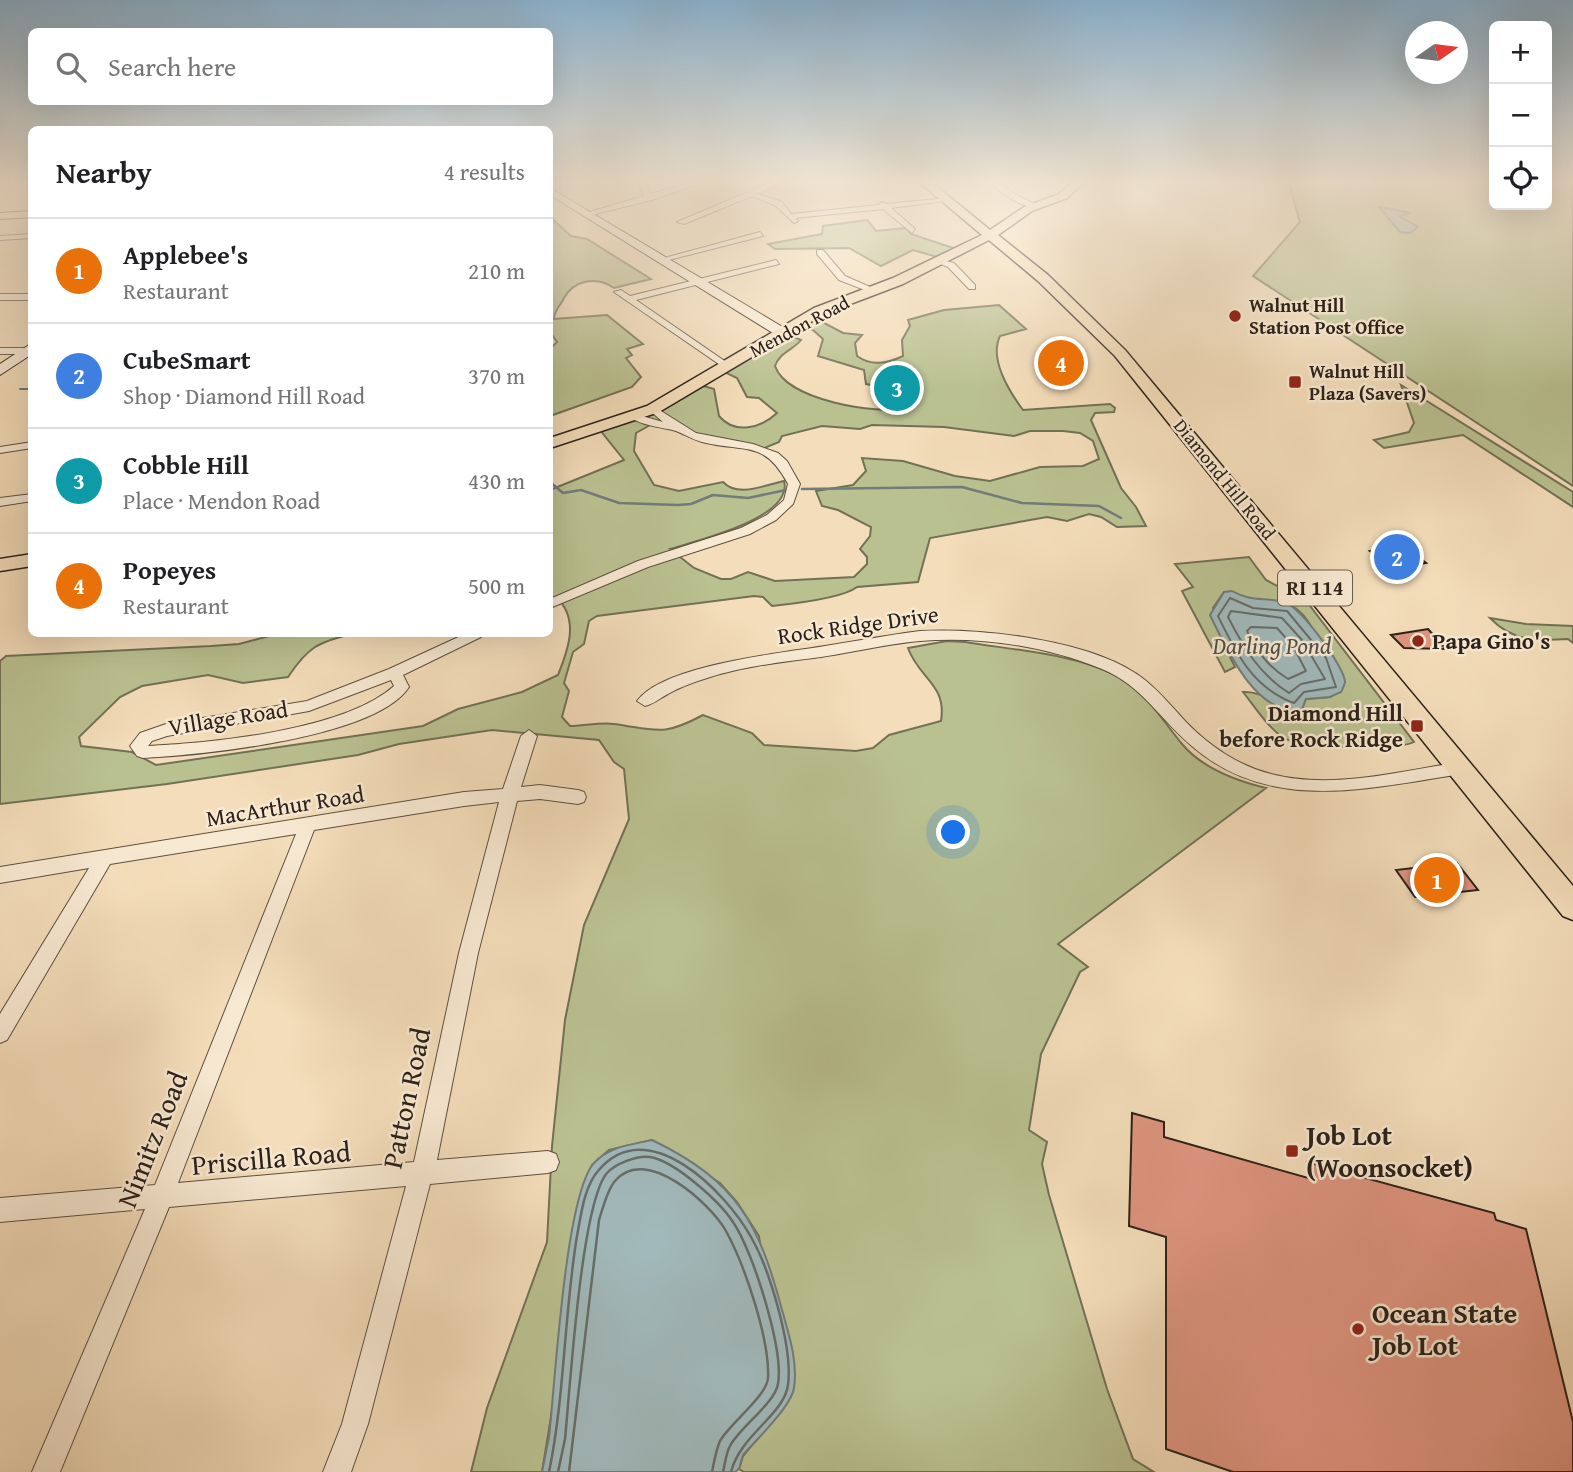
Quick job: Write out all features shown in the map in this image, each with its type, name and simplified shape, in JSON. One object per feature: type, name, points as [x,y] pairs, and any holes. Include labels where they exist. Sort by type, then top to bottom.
[{"type":"main road","name":"Mendon Road","points":[[553,442],[653,409],[828,307],[962,250]]},
{"type":"main road","name":"Diamond Hill Road","points":[[1010,250],[1084,315],[1134,368],[1573,907]]},
{"type":"main road","points":[[0,565],[28,560]]},
{"type":"street","points":[[644,250],[781,332]]},
{"type":"street","points":[[661,260],[701,250]]},
{"type":"street","points":[[820,252],[842,278],[873,290]]},
{"type":"street","points":[[941,261],[951,265],[972,287]]},
{"type":"street","points":[[630,299],[776,262]]},
{"type":"street","points":[[618,292],[726,366]]},
{"type":"street","points":[[0,297],[28,297]]},
{"type":"street","points":[[0,351],[27,353]]},
{"type":"street","points":[[0,371],[27,353]]},
{"type":"street","points":[[653,409],[681,430]]},
{"type":"street","points":[[553,603],[643,564],[748,530],[778,514],[790,500],[793,479],[777,457],[758,447],[701,439],[635,416]]},
{"type":"street","points":[[0,450],[28,446]]},
{"type":"street","points":[[0,502],[28,498]]},
{"type":"street","name":"Rock Ridge Drive","points":[[645,701],[678,683],[766,661],[896,639],[971,636],[1085,657],[1125,674],[1158,698],[1197,743],[1248,772],[1274,782],[1330,785],[1461,768]]},
{"type":"street","name":"Village Road","points":[[394,673],[402,687],[398,695],[385,704],[335,722],[295,732],[171,752],[143,752],[138,746],[146,737],[166,730],[309,706],[394,673],[470,637]]},
{"type":"street","name":"Patton Road","points":[[337,1472],[355,1424],[423,1174],[450,1036],[509,794],[529,736]]},
{"type":"street","name":"MacArthur Road","points":[[0,875],[509,794],[540,792],[578,797]]},
{"type":"street","name":"Nimitz Road","points":[[46,1472],[161,1198],[308,825]]},
{"type":"street","points":[[0,1033],[104,858]]},
{"type":"street","name":"Priscilla Road","points":[[0,1210],[548,1162]]},
{"type":"green space","points":[[553,250],[604,250],[651,279],[614,288],[593,281],[579,284],[568,292],[554,319],[607,315],[643,344],[627,349],[632,355],[626,358],[641,377],[632,387],[553,415],[553,346],[557,342],[553,336]]},
{"type":"green space","points":[[852,250],[959,250],[941,258],[913,250],[881,266]]},
{"type":"green space","points":[[1276,250],[1573,250],[1573,486],[1253,276]]},
{"type":"green space","points":[[999,305],[1026,329],[1000,336],[997,345],[1002,374],[1023,410],[1110,404],[1115,408],[1114,412],[1095,413],[1091,420],[1121,488],[1146,526],[1117,527],[1101,517],[1089,514],[1067,521],[1047,517],[930,538],[918,582],[857,587],[829,597],[772,606],[763,597],[754,596],[597,616],[589,621],[584,644],[573,652],[564,683],[569,691],[562,717],[570,726],[609,724],[659,730],[678,727],[703,715],[752,733],[764,745],[856,751],[873,748],[889,735],[941,721],[940,698],[908,648],[947,641],[965,642],[1048,654],[1109,672],[1142,695],[1182,744],[1199,760],[1243,782],[1266,788],[1058,944],[1088,967],[1080,972],[1041,1054],[1029,1130],[1047,1142],[1042,1164],[1049,1195],[1107,1389],[1133,1459],[1154,1472],[744,1472],[739,1469],[743,1456],[783,1408],[759,1236],[737,1202],[720,1183],[652,1140],[609,1150],[592,1165],[542,1472],[471,1472],[487,1408],[547,1242],[552,1146],[565,1020],[584,925],[629,819],[624,769],[614,762],[599,740],[492,730],[399,744],[358,755],[167,784],[0,804],[0,661],[6,656],[239,644],[266,637],[341,637],[322,643],[308,652],[288,677],[243,683],[208,675],[142,686],[120,697],[79,737],[81,746],[132,752],[156,765],[423,726],[458,709],[522,692],[558,675],[570,635],[568,615],[556,597],[553,598],[553,489],[624,460],[600,430],[697,384],[714,389],[719,416],[733,426],[756,426],[771,418],[777,413],[759,398],[747,397],[737,378],[720,370],[782,332],[801,340],[780,358],[775,366],[783,378],[796,388],[855,407],[908,409],[919,392],[866,384],[864,370],[818,356],[823,339],[813,330],[802,326],[817,319],[843,333],[862,335],[855,343],[857,356],[868,362],[880,363],[903,356],[902,340],[910,326],[908,320],[944,310]],"holes":[[[652,424],[762,449],[779,442],[782,436],[822,426],[860,429],[872,425],[944,427],[1014,436],[1030,431],[1063,431],[1080,433],[1093,441],[1099,459],[1083,466],[1040,467],[990,481],[955,476],[903,461],[862,458],[866,471],[853,485],[816,491],[822,506],[838,510],[871,527],[870,536],[860,549],[867,557],[867,564],[854,577],[775,581],[748,572],[731,579],[721,579],[694,568],[670,549],[720,534],[759,517],[774,506],[783,494],[784,481],[744,490],[729,487],[723,482],[679,491],[654,485],[634,451],[636,433]]]},
{"type":"green space","points":[[1401,385],[1573,492],[1573,507],[1463,435],[1384,448],[1374,440],[1409,432],[1414,423]]},
{"type":"green space","points":[[1249,557],[1266,580],[1307,602],[1414,742],[1389,747],[1308,744],[1284,738],[1267,723],[1243,692],[1252,692],[1294,710],[1302,709],[1306,699],[1330,697],[1319,645],[1308,621],[1299,611],[1284,602],[1255,601],[1224,592],[1213,608],[1221,639],[1235,667],[1225,672],[1182,591],[1193,587],[1175,564]]},
{"type":"green space","points":[[1490,618],[1526,624],[1573,626],[1573,643],[1568,639],[1535,640],[1516,636]]},
{"type":"water","name":"Darling Pond","points":[[1232,591],[1246,597],[1279,601],[1293,607],[1311,626],[1338,664],[1345,682],[1341,692],[1330,697],[1306,699],[1302,709],[1286,709],[1271,703],[1257,692],[1234,661],[1210,615],[1224,592]]},
{"type":"water","points":[[652,1140],[705,1172],[740,1208],[753,1229],[764,1252],[790,1339],[795,1368],[794,1388],[780,1414],[743,1455],[739,1469],[735,1472],[542,1472],[549,1437],[569,1250],[584,1182],[600,1157],[621,1147]]},
{"type":"building","points":[[1403,545],[1426,563],[1393,569],[1370,551]]},
{"type":"building","name":"Papa Gino's","points":[[1428,629],[1446,649],[1404,648],[1391,635]]},
{"type":"building","points":[[1457,863],[1478,890],[1415,897],[1396,870]]},
{"type":"building","name":"Ocean State Job Lot","points":[[1132,1113],[1164,1122],[1164,1137],[1308,1178],[1307,1162],[1494,1213],[1496,1220],[1526,1229],[1573,1422],[1573,1472],[1233,1472],[1166,1449],[1166,1237],[1129,1226]]},
{"type":"waterway","points":[[20,389],[28,389]]},
{"type":"waterway","points":[[553,485],[563,493],[581,490],[619,503],[678,505],[691,504],[713,495],[748,498],[786,490]]},
{"type":"waterway","points":[[802,489],[962,487],[1022,503],[1099,506],[1121,518]]},
{"type":"place","name":"Walnut Hill Station Post Office","points":[[1235,316]]},
{"type":"place","name":"Popeyes","points":[[1061,363]]},
{"type":"place","name":"Walnut Hill Plaza (Savers)","points":[[1295,382]]},
{"type":"place","name":"Cobble Hill","points":[[897,388]]},
{"type":"place","name":"CubeSmart","points":[[1397,557]]},
{"type":"place","name":"Papa Gino's","points":[[1418,641]]},
{"type":"place","name":"Diamond Hill before Rock Ridge","points":[[1417,726]]},
{"type":"place","name":"Applebee's","points":[[1437,880]]},
{"type":"place","name":"Job Lot (Woonsocket)","points":[[1292,1151]]},
{"type":"place","name":"Ocean State Job Lot","points":[[1358,1329]]}]
